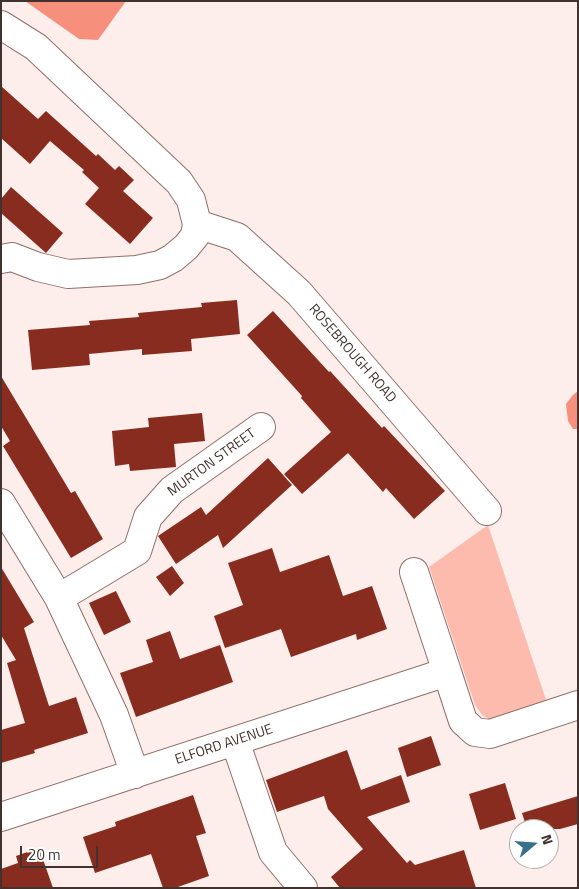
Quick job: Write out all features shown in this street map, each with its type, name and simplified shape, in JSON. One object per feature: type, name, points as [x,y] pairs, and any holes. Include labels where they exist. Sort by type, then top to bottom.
[{"type":"street","points":[[1,26],[36,47],[179,182],[191,200],[197,224],[195,236],[186,248],[173,258],[160,265],[137,270],[68,274],[38,267],[5,252]]},
{"type":"street","name":"ROSEBROUGH ROAD","points":[[197,224],[237,237],[299,293],[488,511]]},
{"type":"street","name":"MURTON STREET","points":[[59,598],[137,551],[148,517],[172,490],[261,427]]},
{"type":"street","points":[[2,504],[59,598],[114,715],[135,774]]},
{"type":"street","points":[[414,572],[463,721],[475,732],[490,734],[578,705]]},
{"type":"street","name":"ELFORD AVENUE","points":[[1,817],[447,672]]},
{"type":"street","points":[[235,741],[273,852],[303,888]]},
{"type":"shaded area","points":[[25,1],[126,1],[98,40],[79,39]]},
{"type":"shaded area","points":[[578,391],[578,429],[573,429],[568,421],[566,404]]},
{"type":"shaded area","points":[[488,525],[548,706],[495,722],[483,716],[475,705],[429,567]]},
{"type":"building","points":[[1,86],[38,119],[46,111],[96,156],[98,154],[115,170],[119,166],[134,180],[123,191],[153,218],[130,244],[85,204],[99,188],[82,172],[84,170],[50,141],[30,164],[1,138]]},
{"type":"building","points":[[11,187],[63,233],[46,253],[1,213],[1,199]]},
{"type":"building","points":[[237,300],[240,334],[191,339],[192,351],[142,355],[142,349],[89,354],[90,365],[32,370],[28,330],[90,325],[89,321],[139,317],[138,313],[202,307],[201,303]]},
{"type":"building","points":[[273,311],[382,428],[384,426],[445,491],[414,519],[386,488],[383,492],[348,453],[302,494],[284,474],[331,432],[301,398],[302,396],[247,335]]},
{"type":"building","points":[[1,376],[71,493],[75,491],[103,539],[71,558],[3,446],[10,441],[1,426]]},
{"type":"building","points":[[202,413],[205,441],[174,444],[176,467],[130,471],[129,464],[115,466],[112,431],[149,427],[148,418]]},
{"type":"building","points":[[268,458],[292,485],[223,548],[218,535],[176,564],[158,536],[201,507],[206,515]]},
{"type":"building","points":[[272,548],[280,572],[329,555],[343,596],[372,586],[387,629],[357,640],[356,634],[291,657],[281,629],[225,648],[214,616],[243,605],[228,563]]},
{"type":"building","points":[[172,566],[184,583],[170,596],[156,577]]},
{"type":"building","points":[[1,567],[34,622],[24,628],[49,706],[76,697],[88,733],[34,750],[35,753],[1,763],[1,730],[25,723],[7,663],[16,660],[1,635]]},
{"type":"building","points":[[116,591],[131,622],[104,635],[89,603]]},
{"type":"building","points":[[170,631],[180,659],[220,645],[233,682],[136,717],[120,673],[153,662],[146,640]]},
{"type":"building","points":[[431,736],[441,765],[407,777],[398,748]]},
{"type":"building","points":[[347,750],[361,790],[401,775],[410,802],[367,817],[407,863],[410,860],[415,865],[464,850],[476,888],[340,888],[331,877],[363,849],[328,809],[324,796],[277,812],[266,780]]},
{"type":"building","points":[[505,783],[516,819],[509,819],[509,821],[480,830],[469,794]]},
{"type":"building","points":[[193,795],[206,833],[196,836],[209,876],[175,888],[163,888],[151,854],[95,873],[83,837],[116,826],[115,822]]},
{"type":"building","points":[[578,796],[578,824],[559,829],[559,819],[524,819],[522,813]]},
{"type":"building","points":[[39,848],[53,888],[1,888],[1,869],[18,863],[16,856]]}]
